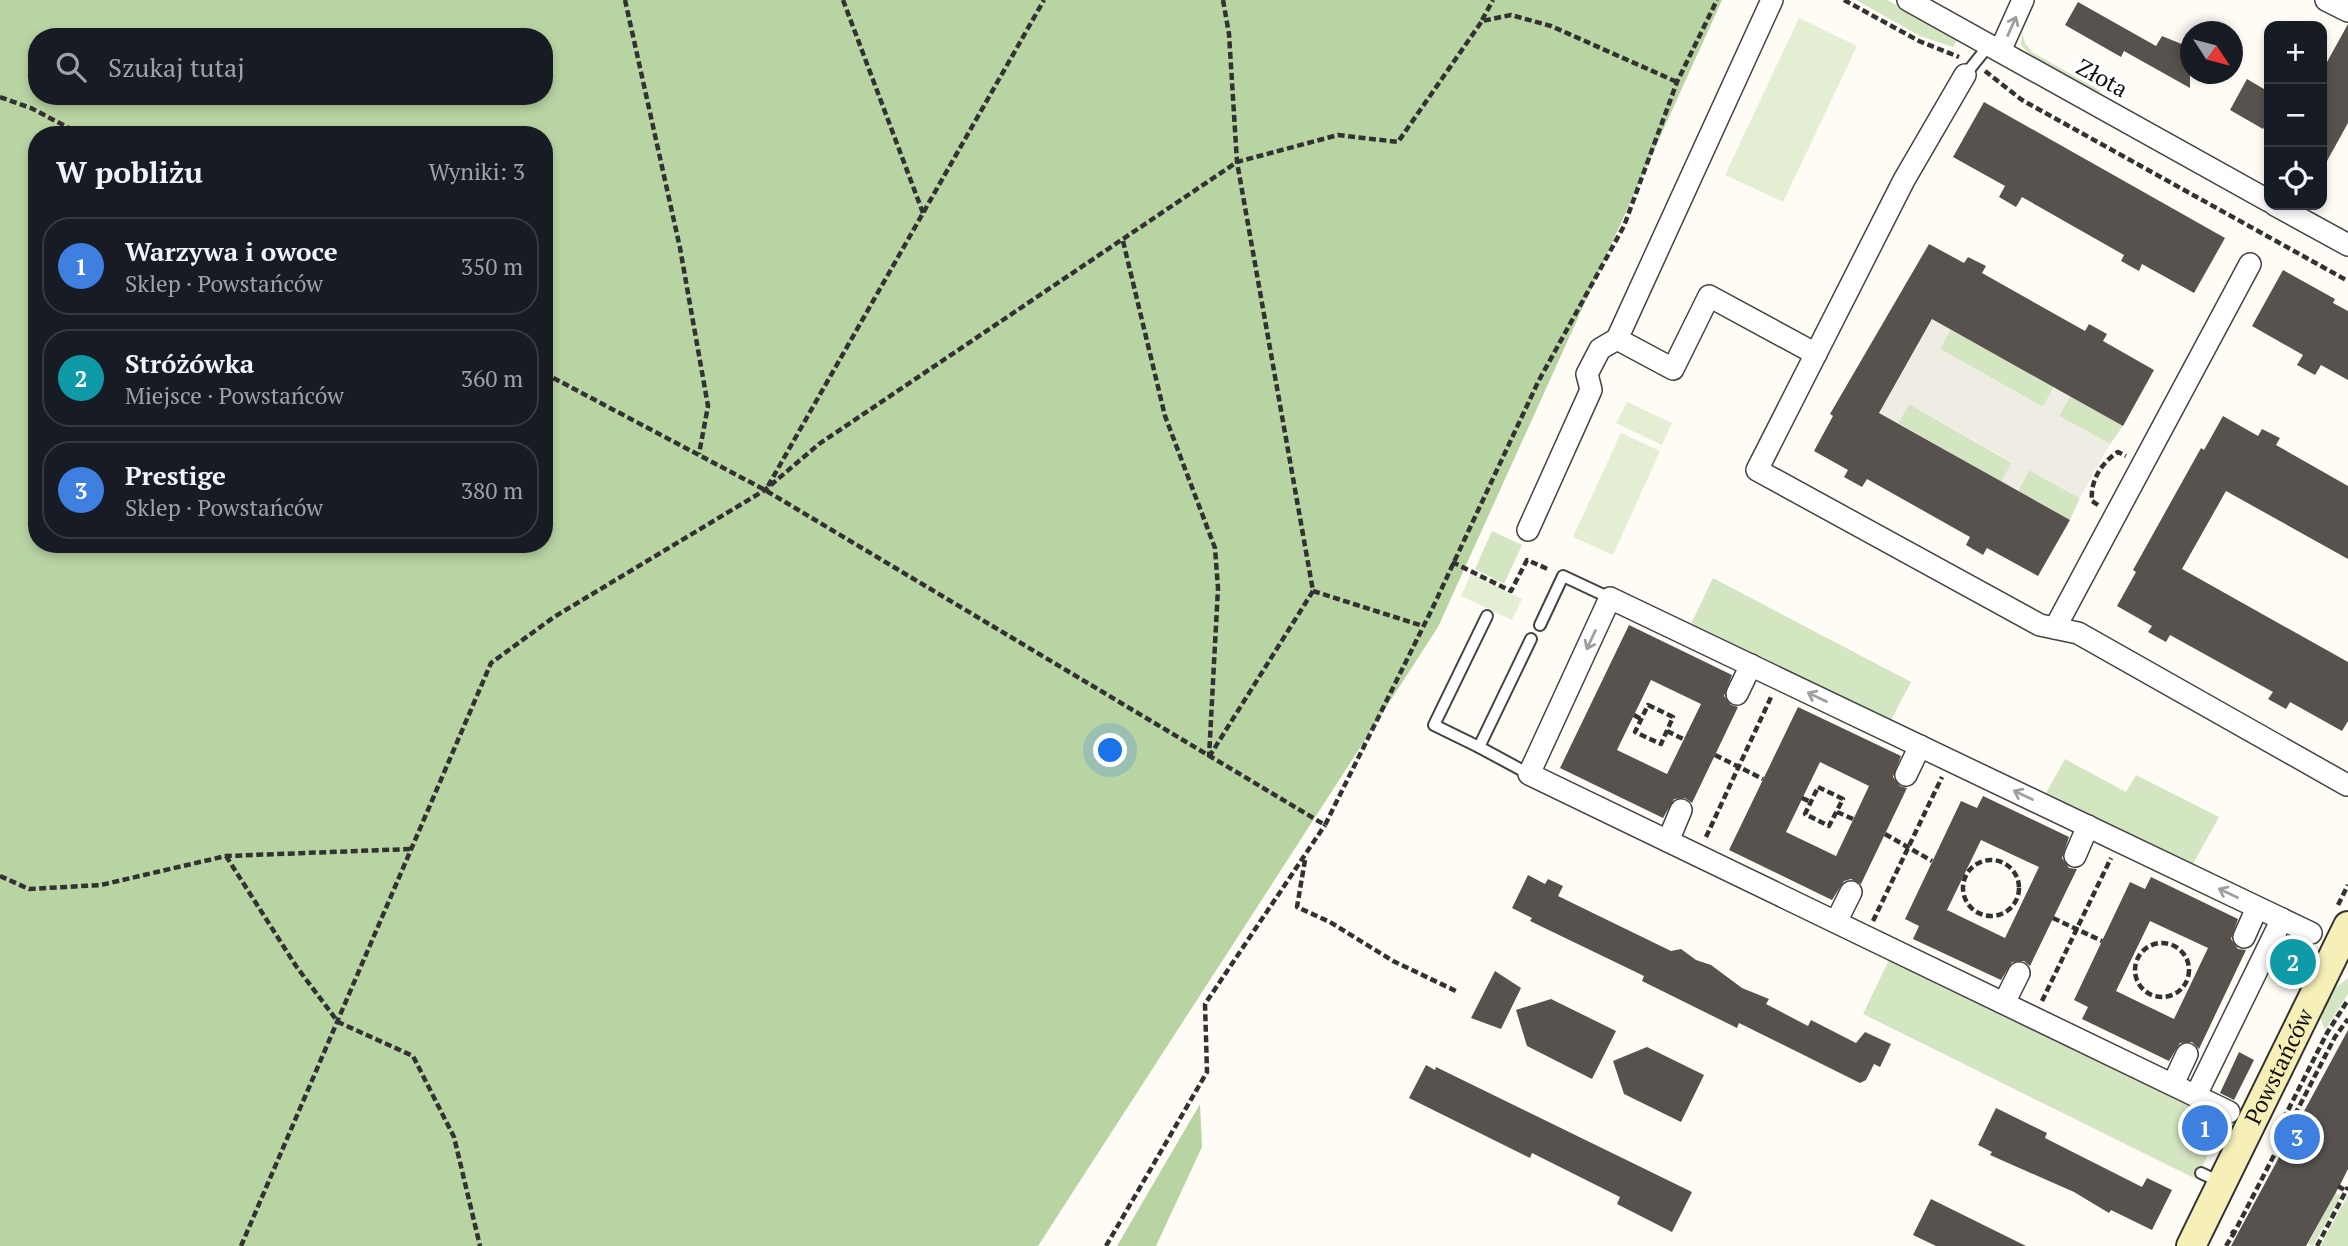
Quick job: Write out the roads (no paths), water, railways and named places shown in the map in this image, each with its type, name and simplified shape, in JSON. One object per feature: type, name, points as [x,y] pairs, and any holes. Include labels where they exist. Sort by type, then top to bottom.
[{"type":"street","points":[[1528,530],[1591,390],[1587,374],[1600,349],[1617,339],[1772,0]]},
{"type":"street","name":"Złota","points":[[1908,0],[2264,198]]},
{"type":"street","points":[[1994,48],[2023,0]]},
{"type":"street","points":[[2326,0],[2348,11]]},
{"type":"street","points":[[1969,69],[1914,162],[1756,470],[2040,625],[2078,633],[2347,785]]},
{"type":"street","points":[[2285,210],[2348,245]]},
{"type":"street","points":[[2055,628],[2250,264]]},
{"type":"street","points":[[1617,339],[1673,369],[1709,296],[1816,354]]},
{"type":"street","points":[[2240,1117],[1529,774],[1610,597],[2333,942]]},
{"type":"street","points":[[1737,694],[1751,665]]},
{"type":"street","points":[[1906,775],[1920,746]]},
{"type":"street","points":[[1668,841],[1681,810]]},
{"type":"street","points":[[2075,856],[2088,826]]},
{"type":"street","points":[[1836,922],[1851,892]]},
{"type":"street","points":[[2244,937],[2258,908]]},
{"type":"street","points":[[2196,1095],[2282,919]]},
{"type":"street","name":"Powstańców","points":[[2191,1246],[2211,1178],[2240,1117],[2333,942]]},
{"type":"street","points":[[2004,1003],[2019,973]]},
{"type":"street","points":[[2173,1084],[2187,1054]]},
{"type":"lane","points":[[1969,69],[1994,48]]},
{"type":"lane","points":[[1540,625],[1563,576],[1610,597]]},
{"type":"lane","points":[[1487,616],[1434,725],[1529,774]]},
{"type":"lane","points":[[1479,747],[1531,639]]},
{"type":"place","name":"Stróżówka","points":[[2293,962]]},
{"type":"place","name":"Warzywa i owoce","points":[[2205,1128]]},
{"type":"place","name":"Prestige","points":[[2297,1137]]}]
